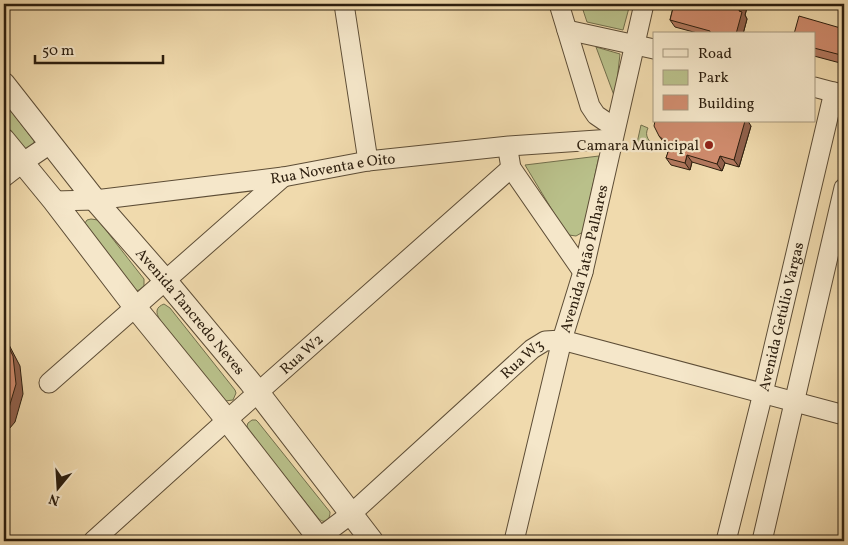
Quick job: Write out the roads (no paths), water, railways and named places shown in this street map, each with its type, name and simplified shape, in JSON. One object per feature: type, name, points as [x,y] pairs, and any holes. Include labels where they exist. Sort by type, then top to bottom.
[{"type":"street","points":[[344,4],[368,161]]},
{"type":"street","points":[[559,4],[590,106],[614,134]]},
{"type":"street","name":"Avenida Tatão Palhares","points":[[514,541],[562,340],[583,272],[644,4]]},
{"type":"street","points":[[567,30],[653,49]]},
{"type":"street","name":"Avenida Tancredo Neves","points":[[4,84],[95,200],[165,280],[258,392],[372,541]]},
{"type":"street","points":[[816,87],[839,93]]},
{"type":"street","name":"Avenida Getúlio Vargas","points":[[726,541],[839,93]]},
{"type":"street","name":"Rua Noventa e Oito","points":[[54,201],[95,200],[283,177],[368,161],[614,134]]},
{"type":"street","points":[[4,140],[226,420],[318,540]]},
{"type":"street","points":[[4,177],[50,144]]},
{"type":"street","points":[[509,146],[508,154],[511,168],[583,272]]},
{"type":"street","name":"Rua W2","points":[[93,541],[226,420],[511,168]]},
{"type":"street","points":[[49,383],[283,177]]},
{"type":"street","points":[[762,541],[844,188]]},
{"type":"street","name":"Rua W3","points":[[318,540],[351,514],[532,349],[545,342],[562,340],[844,415]]},
{"type":"place","name":"Camara Municipal","points":[[709,145]]}]
